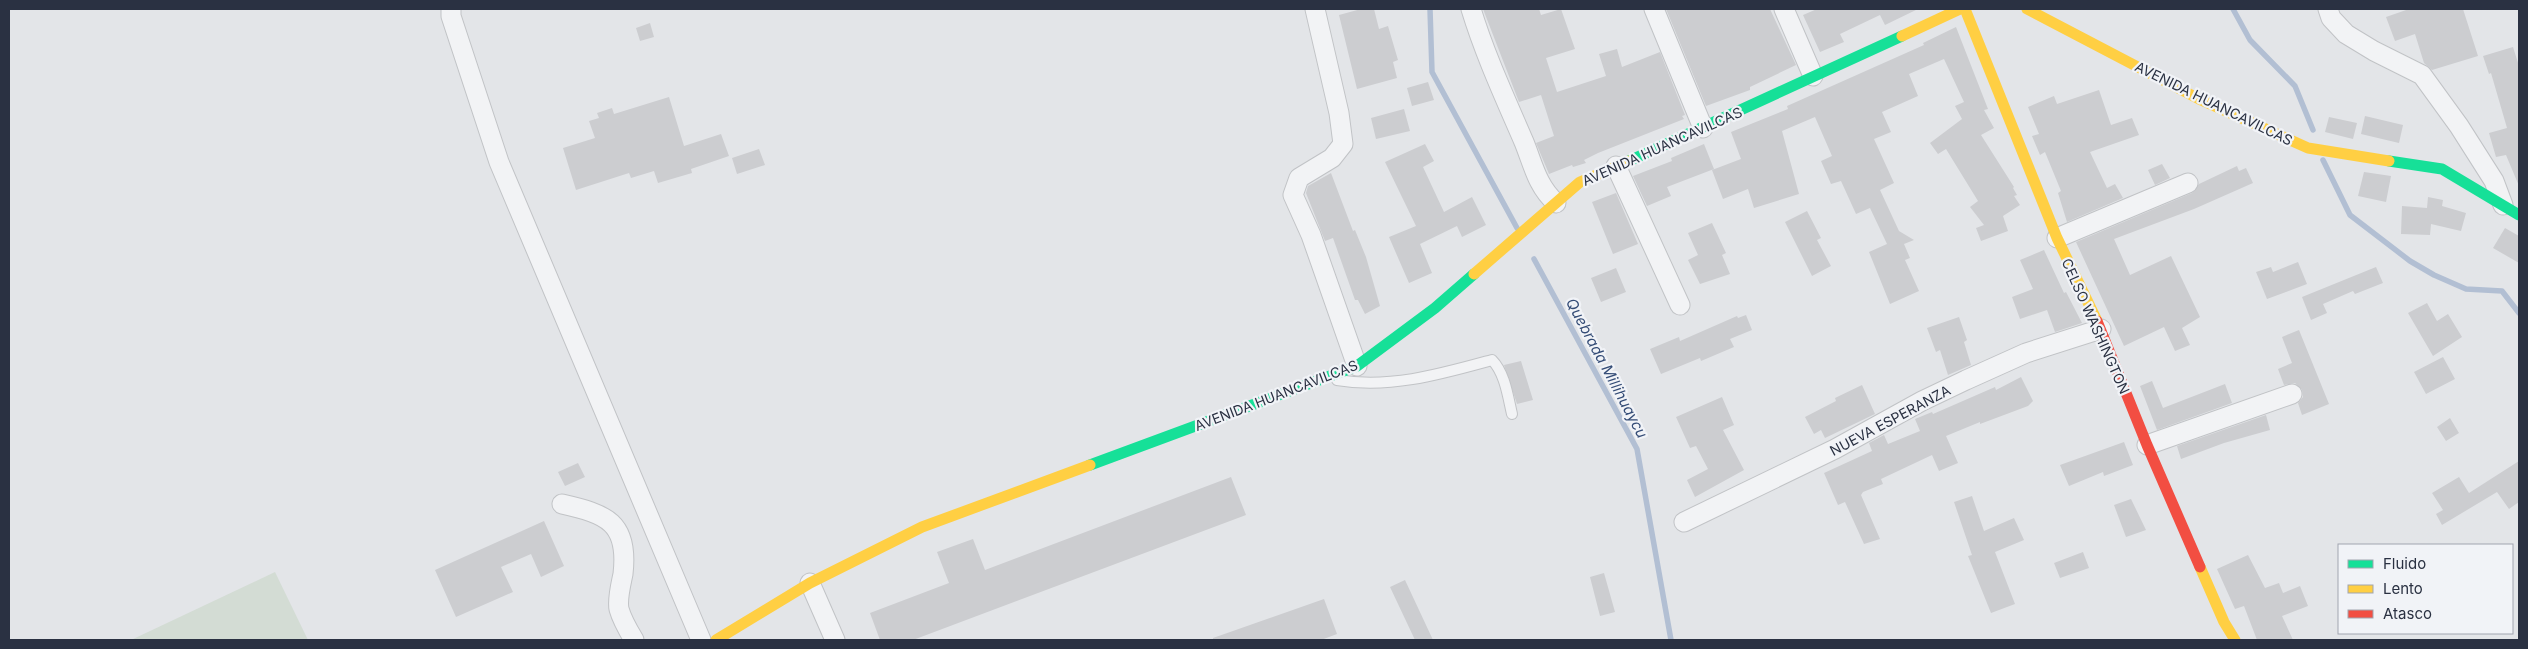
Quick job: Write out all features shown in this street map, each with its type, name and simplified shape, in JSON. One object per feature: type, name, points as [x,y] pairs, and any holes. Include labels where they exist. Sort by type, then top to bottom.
[{"type":"street","points":[[451,9],[451,16],[499,162],[701,640]]},
{"type":"street","points":[[1315,9],[1339,112],[1342,144],[1332,158],[1299,178],[1293,195],[1311,235],[1357,366]]},
{"type":"street","points":[[1471,9],[1482,44],[1525,144],[1533,169],[1545,193],[1556,203]]},
{"type":"street","points":[[1654,9],[1703,128]]},
{"type":"street","points":[[1784,9],[1813,76]]},
{"type":"street","name":"AVENIDA HUANCAVILCAS","points":[[716,640],[810,582],[922,527],[1357,366],[1435,308],[1580,182],[1703,128],[1960,9]]},
{"type":"street","name":"CELSO WASHINGTON","points":[[1965,9],[2056,238],[2101,329],[2147,445],[2224,622],[2235,640]]},
{"type":"street","name":"AVENIDA HUANCAVILCAS","points":[[2027,9],[2199,99],[2308,148],[2442,169],[2511,210]]},
{"type":"street","points":[[2328,9],[2332,18],[2346,34],[2374,51],[2422,75],[2459,126],[2511,210]]},
{"type":"street","points":[[1616,166],[1680,305]]},
{"type":"street","points":[[2056,238],[2188,183]]},
{"type":"street","name":"NUEVA ESPERANZA","points":[[1684,522],[1826,454],[1922,400],[2026,353],[2101,329]]},
{"type":"street","points":[[2147,445],[2292,394]]},
{"type":"street","points":[[562,504],[604,516],[615,527],[622,542],[624,562],[619,607],[634,640]]},
{"type":"street","points":[[810,582],[834,640]]},
{"type":"lane","points":[[1323,378],[1354,383],[1385,383],[1422,378],[1492,360],[1498,366],[1503,378],[1512,414]]},
{"type":"shaded area","points":[[275,572],[308,640],[131,640]]},
{"type":"building","points":[[1361,9],[1374,9],[1379,29],[1388,26],[1398,60],[1393,62],[1397,78],[1357,89],[1339,15]]},
{"type":"building","points":[[1483,9],[1539,9],[1541,15],[1561,9],[1575,49],[1546,58],[1557,92],[1606,76],[1599,54],[1617,49],[1622,67],[1660,52],[1685,115],[1682,116],[1684,119],[1598,153],[1584,160],[1586,163],[1573,167],[1572,165],[1549,174],[1536,143],[1554,136],[1541,95],[1519,102]]},
{"type":"building","points":[[1666,9],[1770,9],[1796,65],[1750,87],[1750,90],[1706,106]]},
{"type":"building","points":[[1817,9],[1918,9],[1885,25],[1880,15],[1840,34],[1844,42],[1820,52],[1803,15]]},
{"type":"building","points":[[2409,9],[2463,9],[2478,56],[2432,70],[2424,63],[2415,34],[2395,41],[2386,17]]},
{"type":"building","points":[[650,23],[654,37],[640,41],[636,28]]},
{"type":"building","points":[[1956,27],[1988,109],[1984,110],[1994,128],[1981,135],[2014,187],[2017,195],[2014,196],[2020,205],[2003,216],[2008,231],[1981,241],[1976,228],[1984,225],[1970,207],[1978,201],[1946,149],[1938,154],[1930,143],[1962,119],[1955,106],[1964,102],[1944,59],[1909,74],[1918,96],[1882,112],[1891,132],[1874,139],[1894,183],[1880,190],[1899,231],[1914,240],[1904,244],[1910,258],[1905,260],[1919,291],[1890,304],[1869,252],[1887,244],[1870,208],[1856,214],[1841,181],[1831,184],[1821,161],[1832,156],[1815,117],[1782,131],[1799,194],[1754,208],[1748,189],[1723,199],[1712,170],[1741,159],[1731,132],[1788,109],[1787,106],[1924,45],[1923,43]]},
{"type":"building","points":[[2513,47],[2519,66],[2519,186],[2506,155],[2496,157],[2489,133],[2507,128],[2491,73],[2489,74],[2483,56]]},
{"type":"building","points":[[1428,82],[1434,100],[1412,106],[1407,88]]},
{"type":"building","points":[[2099,90],[2111,125],[2132,118],[2139,135],[2090,152],[2107,188],[2115,184],[2123,198],[2067,222],[2058,193],[2061,191],[2045,152],[2040,155],[2032,136],[2039,134],[2028,107],[2054,96],[2057,104]]},
{"type":"building","points":[[669,97],[684,146],[721,134],[729,156],[691,169],[692,173],[658,183],[654,171],[631,178],[629,173],[576,190],[563,148],[595,138],[589,121],[599,118],[597,113],[612,108],[614,114]]},
{"type":"building","points":[[1404,109],[1410,131],[1376,139],[1371,118]]},
{"type":"building","points":[[2365,116],[2403,125],[2399,143],[2361,134]]},
{"type":"building","points":[[2329,117],[2357,123],[2353,139],[2325,132]]},
{"type":"building","points":[[1425,144],[1434,161],[1423,167],[1444,212],[1472,197],[1486,225],[1462,237],[1457,226],[1420,244],[1432,273],[1409,283],[1389,237],[1416,226],[1385,162]]},
{"type":"building","points":[[1704,144],[1714,169],[1667,187],[1671,196],[1647,206],[1633,176],[1672,161],[1671,158]]},
{"type":"building","points":[[759,149],[765,165],[737,174],[732,158]]},
{"type":"building","points":[[2162,164],[2170,178],[2155,185],[2148,170]]},
{"type":"building","points":[[2237,166],[2239,171],[2246,168],[2253,183],[2194,209],[2114,239],[2130,275],[2171,256],[2200,317],[2182,328],[2190,345],[2175,351],[2164,327],[2124,346],[2076,242],[2192,193],[2199,184]]},
{"type":"building","points":[[2364,172],[2391,176],[2386,202],[2358,196]]},
{"type":"building","points":[[1331,173],[1353,231],[1355,230],[1366,257],[1380,306],[1365,314],[1358,300],[1355,300],[1333,238],[1325,241],[1306,193],[1308,186]]},
{"type":"building","points":[[1616,193],[1638,244],[1613,254],[1592,202]]},
{"type":"building","points":[[2428,197],[2443,200],[2442,206],[2466,213],[2461,231],[2431,224],[2430,235],[2401,234],[2402,206],[2427,208]]},
{"type":"building","points":[[1807,211],[1821,238],[1817,240],[1831,266],[1812,276],[1785,222]]},
{"type":"building","points":[[1712,223],[1726,253],[1722,255],[1730,274],[1700,284],[1688,260],[1698,255],[1688,233]]},
{"type":"building","points":[[2505,228],[2519,236],[2519,263],[2493,248]]},
{"type":"building","points":[[2044,250],[2064,293],[2066,292],[2082,323],[2055,332],[2047,310],[2020,319],[2012,297],[2033,289],[2020,260]]},
{"type":"building","points":[[2298,262],[2307,284],[2267,299],[2256,272],[2271,267],[2273,272]]},
{"type":"building","points":[[2376,267],[2383,283],[2355,294],[2353,291],[2323,304],[2327,313],[2311,320],[2302,297]]},
{"type":"building","points":[[1616,268],[1626,292],[1601,302],[1591,278]]},
{"type":"building","points":[[2427,303],[2437,321],[2448,314],[2462,337],[2433,356],[2408,313]]},
{"type":"building","points":[[1746,315],[1752,330],[1730,339],[1734,347],[1701,361],[1700,358],[1661,374],[1650,349],[1679,337],[1680,341],[1737,316],[1738,318]]},
{"type":"building","points":[[1959,317],[1967,340],[1964,342],[1971,365],[1948,375],[1940,350],[1936,352],[1927,328]]},
{"type":"building","points":[[2299,330],[2329,404],[2302,415],[2298,403],[2303,397],[2302,390],[2295,383],[2284,385],[2278,369],[2292,363],[2282,337]]},
{"type":"building","points":[[2443,357],[2455,379],[2426,394],[2414,372]]},
{"type":"building","points":[[1521,361],[1533,400],[1517,404],[1504,365]]},
{"type":"building","points":[[2021,377],[2033,401],[2028,406],[1946,436],[1958,463],[1939,471],[1932,455],[1881,479],[1883,484],[1863,492],[1861,495],[1880,539],[1864,544],[1845,502],[1838,505],[1824,473],[1872,451],[1869,443],[1884,435],[1888,444],[1920,431],[1915,419],[1932,412],[1933,414],[1995,387],[1996,390]]},
{"type":"building","points":[[2152,381],[2163,408],[2225,384],[2232,403],[2157,430],[2140,386]]},
{"type":"building","points":[[1862,385],[1875,414],[1825,438],[1821,430],[1814,434],[1805,417],[1836,401],[1835,398]]},
{"type":"building","points":[[1722,397],[1734,425],[1723,430],[1744,470],[1695,497],[1687,480],[1708,469],[1696,446],[1690,448],[1676,417]]},
{"type":"building","points":[[2266,415],[2270,430],[2224,443],[2181,459],[2177,446]]},
{"type":"building","points":[[2450,418],[2459,433],[2446,441],[2437,427]]},
{"type":"building","points":[[2124,442],[2133,465],[2104,476],[2103,472],[2069,486],[2060,465]]},
{"type":"building","points":[[2519,461],[2519,502],[2509,509],[2497,492],[2442,525],[2436,514],[2443,510],[2432,493],[2459,477],[2469,493]]},
{"type":"building","points":[[578,463],[585,477],[565,486],[558,472]]},
{"type":"building","points":[[1231,477],[1246,515],[913,640],[880,640],[870,613],[949,583],[937,552],[973,539],[985,570]]},
{"type":"building","points":[[1972,496],[1984,531],[2014,518],[2024,540],[1995,552],[2015,604],[1991,613],[1968,556],[1972,555],[1954,502]]},
{"type":"building","points":[[2131,499],[2146,530],[2126,537],[2114,505]]},
{"type":"building","points":[[544,521],[564,566],[541,577],[531,554],[501,567],[513,592],[456,617],[435,570]]},
{"type":"building","points":[[2083,552],[2089,568],[2060,578],[2054,563]]},
{"type":"building","points":[[2248,555],[2265,588],[2279,583],[2283,593],[2300,586],[2308,606],[2282,616],[2293,640],[2257,640],[2244,606],[2235,609],[2217,569]]},
{"type":"building","points":[[1604,573],[1615,612],[1600,616],[1590,577]]},
{"type":"building","points":[[1405,580],[1433,640],[1415,640],[1390,587]]},
{"type":"building","points":[[1324,599],[1337,634],[1321,640],[1213,640],[1213,638]]},
{"type":"waterway","name":"Quebrada Millihuaycu","points":[[1430,9],[1432,72],[1517,228]]},
{"type":"waterway","points":[[2233,9],[2250,40],[2295,86],[2313,130]]},
{"type":"waterway","points":[[2323,160],[2350,215],[2410,261],[2434,275],[2466,289],[2502,291],[2519,313]]},
{"type":"waterway","name":"Quebrada Millihuaycu","points":[[1534,259],[1637,449],[1671,640]]},
{"type":"traffic: fast","points":[[1629,161],[1902,36]]},
{"type":"traffic: fast","points":[[2389,161],[2442,169],[2519,215]]},
{"type":"traffic: fast","points":[[1090,465],[1357,366],[1435,308],[1474,274]]},
{"type":"traffic: slow","points":[[1902,36],[1960,9]]},
{"type":"traffic: slow","points":[[1965,9],[2057,238],[2097,321]]},
{"type":"traffic: slow","points":[[2027,9],[2199,99],[2308,148],[2389,161]]},
{"type":"traffic: slow","points":[[1474,274],[1580,182],[1629,161]]},
{"type":"traffic: slow","points":[[716,640],[810,583],[922,527],[1090,465]]},
{"type":"traffic: slow","points":[[2200,567],[2224,622],[2235,640]]},
{"type":"traffic: jam","points":[[2097,321],[2147,445],[2200,567]]}]
